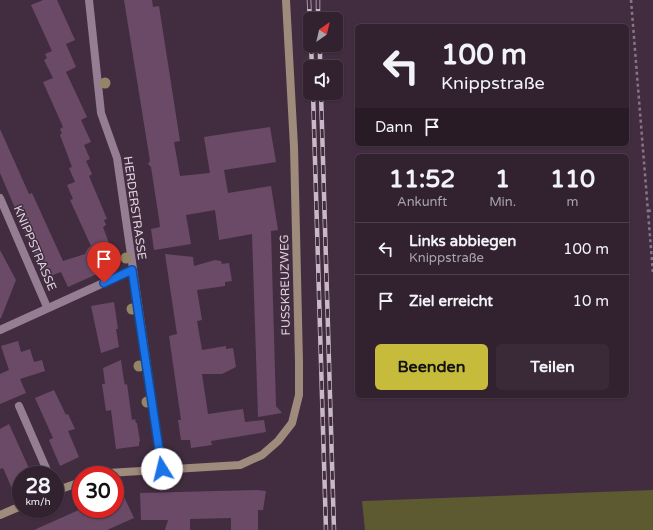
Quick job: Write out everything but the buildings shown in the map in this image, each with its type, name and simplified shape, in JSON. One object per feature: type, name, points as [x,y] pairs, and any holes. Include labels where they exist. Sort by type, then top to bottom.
[{"type":"street","name":"HERDERSTRASSE","points":[[89,0],[101,113],[117,158],[162,469]]},
{"type":"street","name":"FUSSKREUZWEG","points":[[124,472],[240,465],[262,455],[278,441],[292,423],[299,395],[299,362],[294,147],[286,0]]},
{"type":"street","name":"KNIPPSTRASSE","points":[[0,198],[47,307]]},
{"type":"street","name":"KNIPPSTRASSE","points":[[0,330],[47,307],[132,270]]},
{"type":"street","points":[[19,406],[45,466]]},
{"type":"street","points":[[0,515],[12,510]]},
{"type":"path","points":[[631,0],[653,274]]},
{"type":"path","points":[[648,211],[653,210]]},
{"type":"shaded area","points":[[653,490],[653,530],[365,530],[362,501]]},
{"type":"railway","points":[[309,0],[309,12]]},
{"type":"railway","points":[[318,0],[318,12]]},
{"type":"railway","points":[[311,52],[312,60]]},
{"type":"railway","points":[[320,52],[320,60]]},
{"type":"railway","points":[[313,100],[326,530]]},
{"type":"railway","points":[[321,100],[334,530]]},
{"type":"route","points":[[104,283],[132,270],[162,469]]}]
